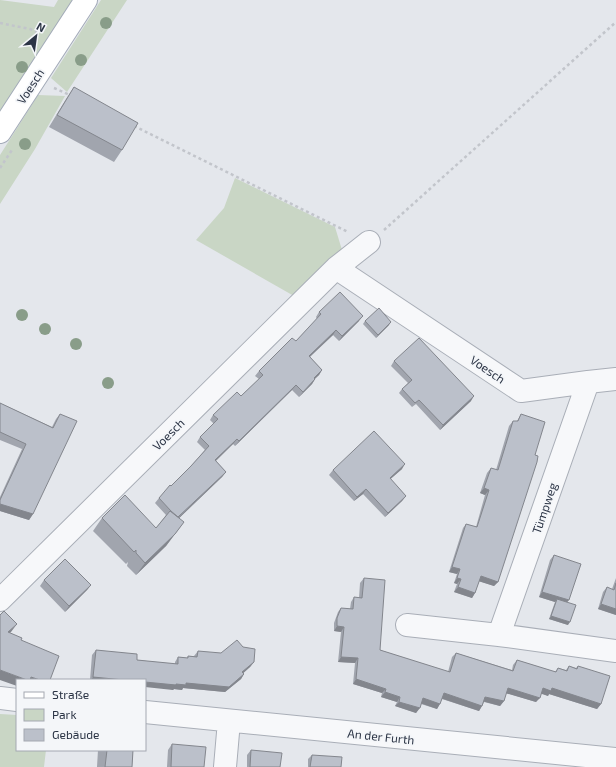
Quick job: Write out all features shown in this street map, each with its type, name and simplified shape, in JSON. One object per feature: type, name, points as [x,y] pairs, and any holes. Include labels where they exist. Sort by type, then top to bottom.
[{"type":"main road","name":"Voesch","points":[[0,132],[86,0]]},
{"type":"street","name":"Voesch","points":[[0,600],[336,268],[369,242]]},
{"type":"street","name":"Voesch","points":[[336,268],[521,391],[616,379]]},
{"type":"street","name":"Tümpweg","points":[[499,635],[588,382]]},
{"type":"street","points":[[407,625],[499,635],[616,651]]},
{"type":"street","points":[[0,698],[16,700]]},
{"type":"street","name":"An der Furth","points":[[146,712],[616,759]]},
{"type":"street","points":[[225,767],[229,721]]},
{"type":"path","points":[[130,124],[369,242],[616,22]]},
{"type":"path","points":[[0,23],[30,29],[60,41]]},
{"type":"path","points":[[53,87],[74,97]]},
{"type":"green space","points":[[0,0],[54,7],[58,0],[73,0],[0,112]]},
{"type":"green space","points":[[101,0],[127,0],[67,92],[51,78]]},
{"type":"green space","points":[[38,95],[65,96],[35,149],[0,204],[0,155]]},
{"type":"green space","points":[[235,178],[335,227],[342,250],[294,296],[196,240],[224,208]]},
{"type":"green space","points":[[0,714],[16,715],[16,751],[46,751],[44,767],[0,767]]},
{"type":"building","points":[[74,87],[138,123],[122,150],[57,115]]},
{"type":"building","points":[[340,292],[363,316],[342,336],[336,330],[309,356],[322,370],[314,378],[315,379],[303,392],[296,385],[239,441],[237,439],[215,460],[226,472],[178,517],[159,498],[209,446],[200,437],[218,419],[213,415],[237,392],[241,396],[263,375],[259,371],[292,338],[296,341],[321,314],[319,312]]},
{"type":"building","points":[[379,308],[391,322],[378,335],[365,321]]},
{"type":"building","points":[[419,338],[474,396],[443,425],[419,400],[415,403],[402,389],[412,380],[394,361]]},
{"type":"building","points":[[0,403],[53,428],[60,414],[77,421],[33,514],[0,504],[0,500],[26,444],[0,432]]},
{"type":"building","points":[[521,414],[545,422],[535,455],[538,456],[537,462],[498,582],[481,576],[475,593],[458,587],[461,579],[457,578],[460,569],[452,567],[466,524],[477,527],[489,490],[484,488],[491,468],[498,470],[513,421],[518,421]]},
{"type":"building","points":[[374,431],[405,464],[390,478],[406,496],[388,513],[366,489],[357,497],[333,470]]},
{"type":"building","points":[[125,495],[156,528],[170,511],[184,522],[175,534],[145,563],[136,553],[136,550],[134,552],[102,518]]},
{"type":"building","points":[[554,555],[581,564],[569,600],[542,592]]},
{"type":"building","points":[[65,559],[91,585],[69,606],[44,580]]},
{"type":"building","points":[[364,578],[385,580],[380,650],[450,672],[456,653],[513,671],[517,660],[556,672],[558,668],[567,671],[569,666],[577,669],[578,666],[610,676],[601,704],[552,688],[551,691],[543,688],[540,698],[508,688],[504,701],[485,697],[482,706],[444,693],[440,704],[423,698],[420,708],[399,702],[400,697],[385,692],[386,689],[356,679],[358,658],[341,657],[344,627],[337,626],[337,618],[341,608],[353,609],[354,597],[362,598]]},
{"type":"building","points":[[616,583],[616,609],[601,604],[607,587],[614,590]]},
{"type":"building","points":[[557,599],[576,605],[570,622],[551,616]]},
{"type":"building","points":[[4,611],[17,624],[8,632],[22,638],[21,640],[59,656],[50,679],[37,679],[31,677],[30,679],[24,679],[0,670],[0,615]]},
{"type":"building","points":[[237,640],[243,647],[255,649],[254,662],[242,672],[244,674],[229,687],[186,683],[186,685],[176,685],[146,682],[146,679],[114,679],[93,677],[96,650],[137,654],[137,660],[178,664],[178,657],[197,657],[198,651],[221,653]]},
{"type":"building","points":[[172,744],[206,747],[204,767],[171,767]]},
{"type":"building","points":[[251,750],[282,753],[280,767],[250,767]]},
{"type":"building","points":[[107,751],[133,751],[132,767],[105,767]]},
{"type":"building","points":[[312,755],[342,757],[341,767],[310,767]]}]
